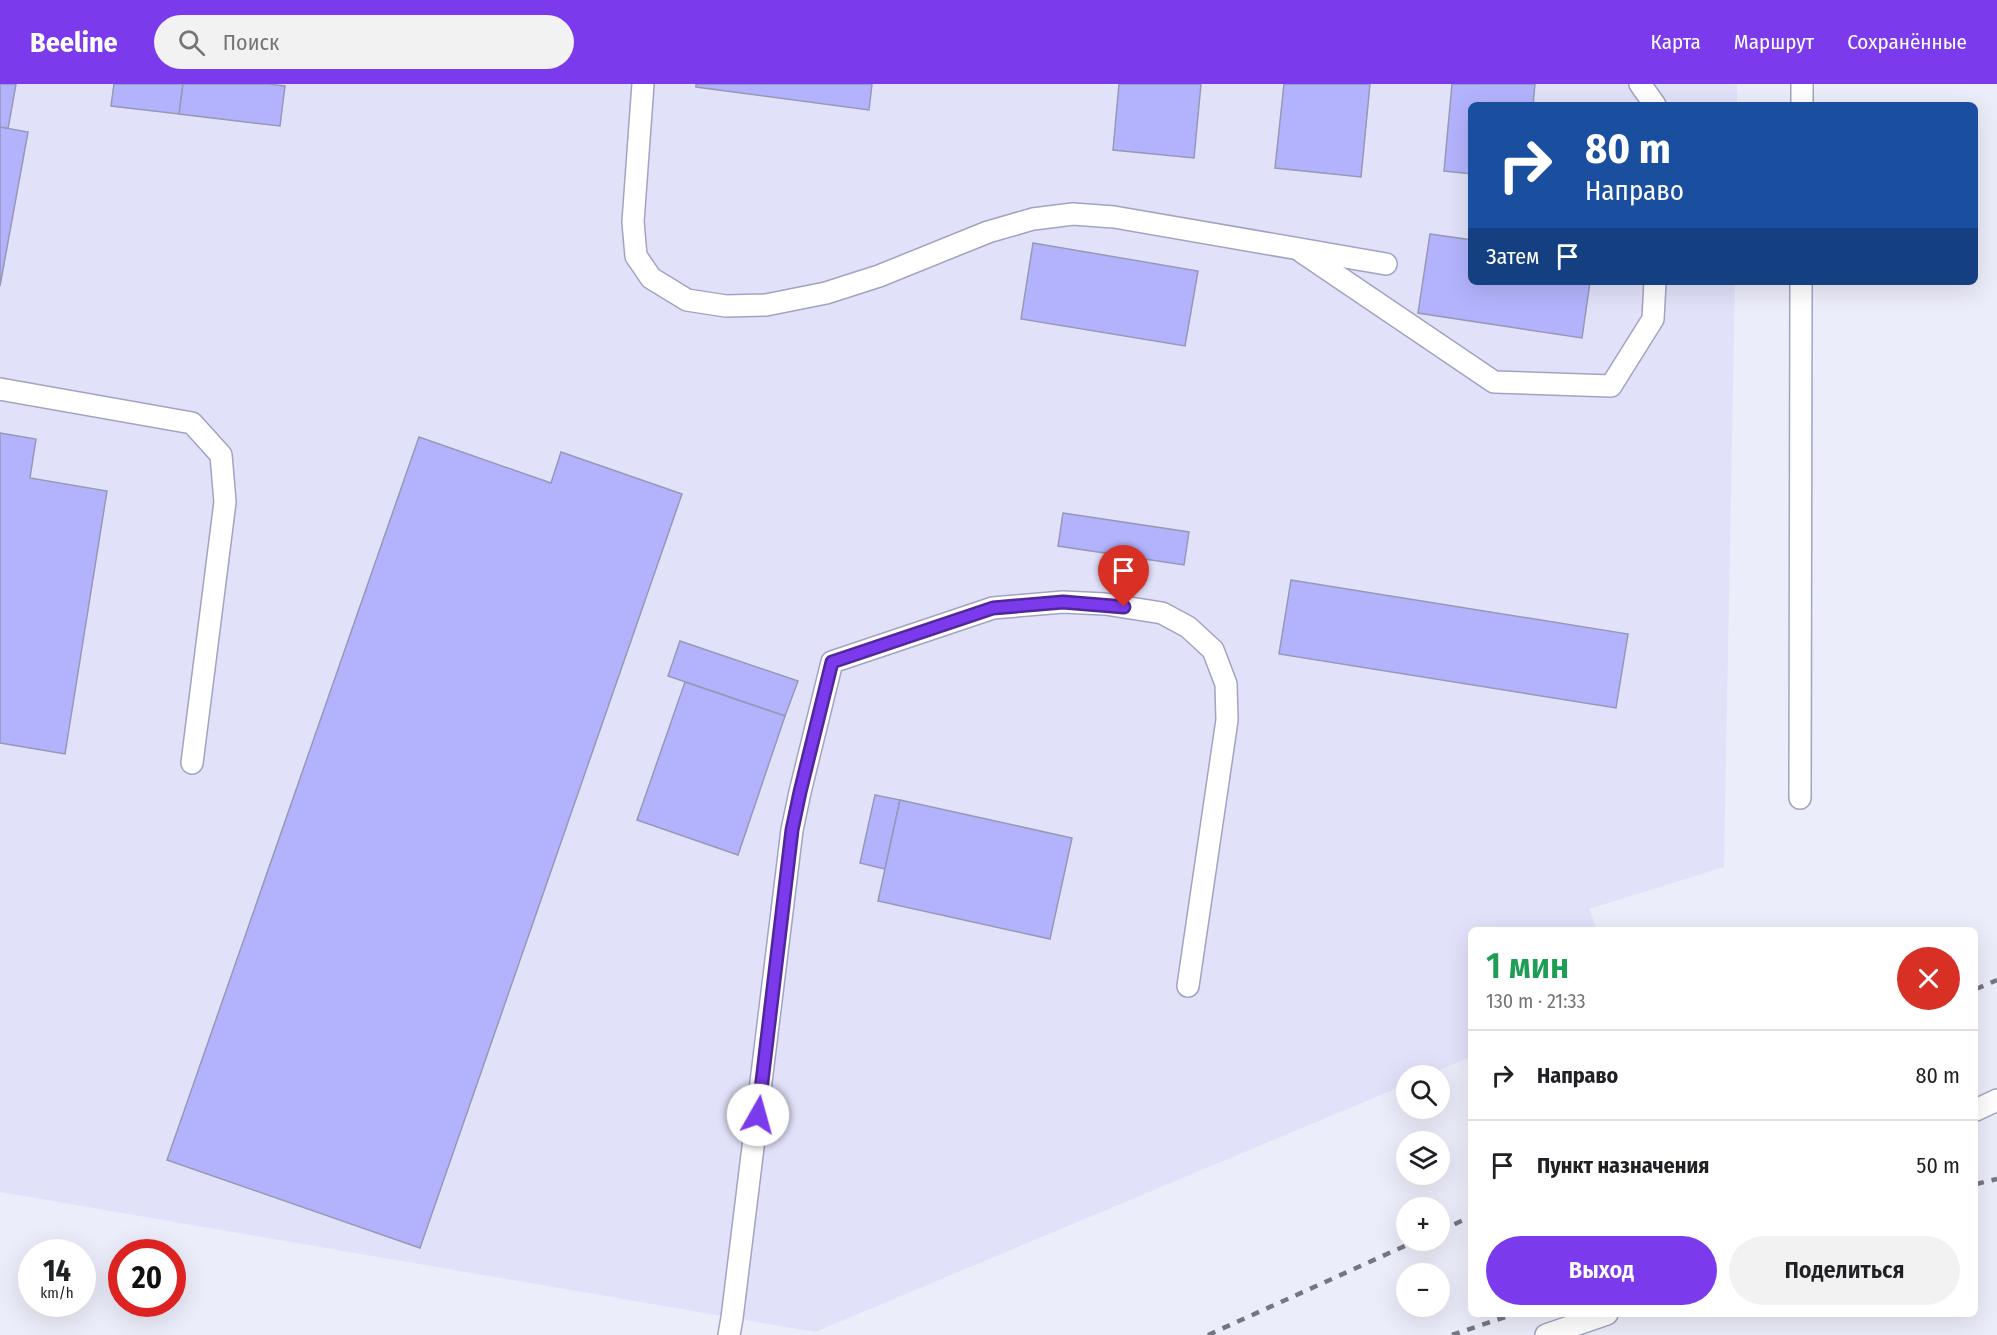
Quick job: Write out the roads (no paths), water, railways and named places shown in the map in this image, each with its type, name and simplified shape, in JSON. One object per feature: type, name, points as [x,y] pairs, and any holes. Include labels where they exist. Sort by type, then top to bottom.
[{"type":"lane","points":[[643,84],[633,222],[636,256],[651,279],[687,300],[726,306],[766,305],[826,293],[879,276],[988,232],[1033,219],[1073,214],[1114,217],[1386,264]]},
{"type":"lane","points":[[1640,84],[1653,102]]},
{"type":"lane","points":[[1802,84],[1802,102]]},
{"type":"lane","points":[[1297,248],[1494,382],[1611,386],[1653,319],[1655,285]]},
{"type":"lane","points":[[1800,798],[1801,285]]},
{"type":"lane","points":[[0,389],[192,423],[221,455],[225,502],[192,763]]},
{"type":"lane","points":[[729,1335],[792,830],[832,662],[993,608],[1063,602],[1105,604],[1162,613],[1188,627],[1213,650],[1226,684],[1227,720],[1188,986]]},
{"type":"lane","points":[[1978,1109],[1997,1100]]},
{"type":"lane","points":[[1546,1335],[1598,1317]]},
{"type":"railway","points":[[1978,988],[1997,980]]},
{"type":"railway","points":[[1978,1184],[1997,1179]]},
{"type":"railway","points":[[1450,1226],[1468,1218]]},
{"type":"railway","points":[[1208,1335],[1396,1250]]},
{"type":"railway","points":[[1452,1335],[1505,1317]]}]
